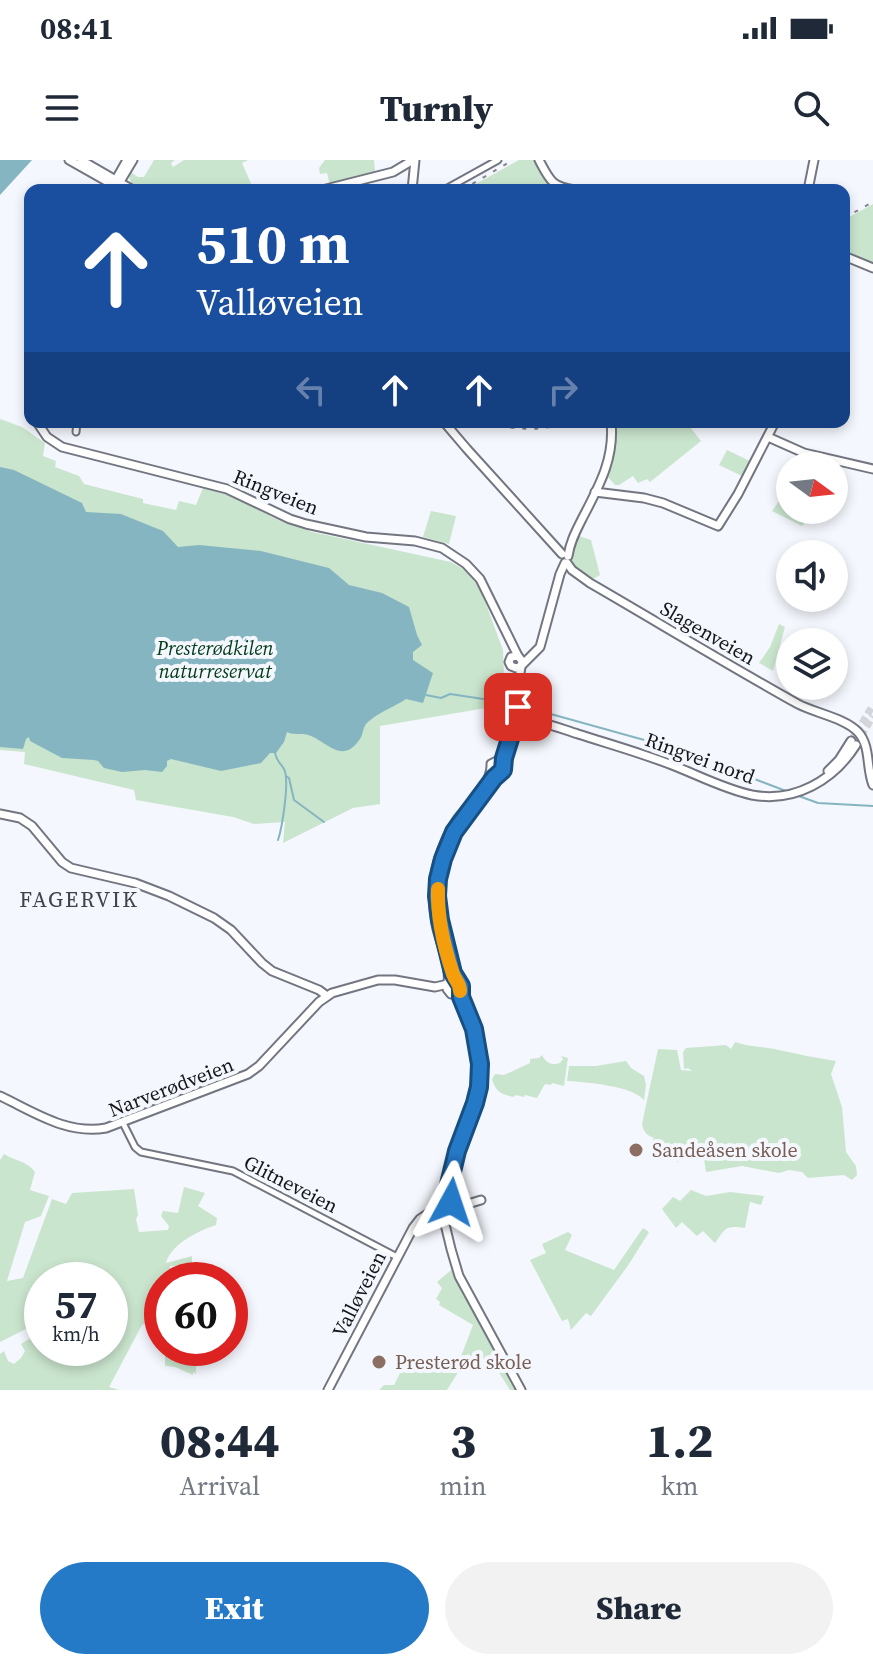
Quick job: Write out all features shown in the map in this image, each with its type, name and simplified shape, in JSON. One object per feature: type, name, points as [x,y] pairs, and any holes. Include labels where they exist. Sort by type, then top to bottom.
[{"type":"main road","points":[[72,160],[104,177],[127,165]]},
{"type":"main road","points":[[72,160],[114,184]]},
{"type":"main road","points":[[81,160],[114,184]]},
{"type":"main road","points":[[541,160],[552,184]]},
{"type":"main road","points":[[809,184],[814,160]]},
{"type":"main road","points":[[344,184],[409,164],[412,184]]},
{"type":"main road","points":[[120,184],[127,165]]},
{"type":"main road","points":[[120,184],[127,165]]},
{"type":"main road","points":[[850,258],[873,268]]},
{"type":"main road","name":"Ringveien","points":[[42,428],[49,440],[59,446],[227,489],[306,524],[359,536],[415,541],[451,553],[468,566],[484,585],[517,662]]},
{"type":"main road","name":"Slagenveien","points":[[449,428],[579,575],[800,705],[851,726],[865,744],[873,785]]},
{"type":"main road","points":[[521,1390],[459,1276],[448,1234],[449,1186],[454,1161],[473,1112],[479,1087],[480,1058],[475,1033],[452,987],[453,973],[439,912],[438,886],[449,842],[497,767],[516,710],[517,662],[533,652],[540,641],[564,558],[610,457],[611,428]]},
{"type":"main road","points":[[595,492],[663,503],[718,526],[772,428]]},
{"type":"main road","points":[[768,437],[804,453],[873,469]]},
{"type":"main road","name":"Ringvei nord","points":[[516,710],[552,726],[650,757],[748,794],[773,797],[817,784],[844,762],[854,743]]},
{"type":"main road","points":[[0,814],[27,822],[71,868],[135,883],[214,918],[231,930],[272,971],[327,996],[374,980],[452,987]]},
{"type":"main road","name":"Narverødveien","points":[[0,1096],[74,1129],[92,1130],[125,1122],[248,1074],[327,996]]},
{"type":"main road","points":[[422,1218],[449,1186]]},
{"type":"main road","name":"Valløveien","points":[[328,1390],[413,1228],[422,1218],[447,1209]]},
{"type":"street","points":[[456,184],[498,160]]},
{"type":"street","points":[[76,428],[76,432]]},
{"type":"street","name":"Glitneveien","points":[[125,1122],[135,1147],[141,1152],[233,1171],[397,1257]]},
{"type":"green space","points":[[154,160],[175,160],[171,163],[173,167],[184,160],[248,160],[242,163],[251,184],[132,184],[128,173],[144,177]]},
{"type":"green space","points":[[325,160],[374,160],[375,171],[330,184],[327,173],[320,174],[319,168]]},
{"type":"green space","points":[[519,160],[535,160],[547,183],[546,184],[476,184]]},
{"type":"green space","points":[[873,204],[873,265],[850,255],[850,217]]},
{"type":"green space","name":"Presterødkilen naturreservat","points":[[0,419],[22,427],[45,443],[43,456],[56,461],[55,467],[79,476],[84,484],[143,499],[143,503],[176,510],[179,501],[196,505],[203,488],[232,496],[274,518],[312,532],[451,562],[466,571],[480,588],[503,650],[504,674],[498,706],[380,726],[380,804],[353,808],[283,843],[285,822],[254,824],[233,817],[136,800],[134,790],[24,764],[25,752],[0,750]]},
{"type":"green space","points":[[617,428],[691,428],[701,441],[650,482],[647,479],[638,483],[633,476],[615,485],[608,477]]},
{"type":"green space","points":[[727,450],[754,463],[746,478],[719,465]]},
{"type":"green space","points":[[431,511],[456,516],[449,544],[423,537]]},
{"type":"green space","points":[[574,537],[591,540],[600,575],[591,580],[572,563]]},
{"type":"green space","points":[[776,632],[773,671],[759,663]]},
{"type":"green space","points":[[735,1042],[836,1061],[831,1074],[842,1107],[846,1152],[856,1166],[857,1175],[852,1180],[844,1175],[808,1178],[802,1172],[789,1170],[779,1173],[742,1166],[706,1172],[704,1159],[689,1150],[678,1162],[652,1141],[654,1138],[646,1133],[642,1124],[658,1049],[677,1050],[681,1070],[692,1071],[684,1069],[683,1052],[686,1048],[726,1045],[731,1049]]},
{"type":"green space","points":[[542,1055],[552,1064],[560,1063],[563,1059],[561,1056],[568,1058],[564,1086],[545,1084],[537,1098],[509,1096],[495,1086],[492,1079],[495,1074],[504,1075]]},
{"type":"green space","points":[[626,1061],[644,1076],[644,1100],[620,1088],[567,1081],[569,1066]]},
{"type":"green space","points":[[4,1154],[32,1168],[35,1172],[30,1190],[49,1196],[41,1216],[25,1222],[7,1281],[24,1275],[24,1330],[0,1342],[0,1160]]},
{"type":"green space","points":[[184,1187],[205,1193],[198,1206],[217,1218],[216,1225],[179,1244],[166,1262],[144,1262],[142,1325],[128,1351],[128,1262],[29,1262],[52,1199],[66,1204],[72,1193],[134,1189],[139,1232],[168,1230],[169,1226],[161,1216],[163,1211],[178,1213]]},
{"type":"green space","points":[[691,1190],[706,1196],[730,1192],[764,1196],[761,1205],[750,1202],[745,1228],[727,1229],[715,1243],[703,1231],[697,1236],[682,1222],[676,1228],[662,1209],[673,1197],[680,1201]]},
{"type":"green space","points":[[643,1228],[649,1232],[629,1264],[591,1316],[586,1313],[571,1330],[568,1319],[562,1321],[530,1260],[546,1253],[542,1244],[568,1232],[572,1235],[565,1250],[614,1270]]},
{"type":"green space","points":[[192,1256],[192,1262],[170,1262]]},
{"type":"green space","points":[[451,1270],[517,1390],[510,1390],[492,1362],[462,1366],[447,1390],[379,1390],[384,1385],[394,1385],[406,1361],[413,1364],[417,1355],[458,1364],[473,1325],[439,1305],[436,1299],[442,1288],[437,1282]]},
{"type":"green space","points":[[4,1351],[8,1361],[14,1364],[24,1353],[24,1366],[120,1366],[109,1387],[119,1390],[0,1390],[0,1354]]},
{"type":"green space","points":[[165,1366],[196,1366],[196,1374],[193,1372],[193,1375]]},
{"type":"water","points":[[0,160],[32,160],[0,195]]},
{"type":"water","name":"Presterødkilen naturreservat","points":[[0,467],[14,470],[82,503],[86,512],[121,514],[163,531],[178,547],[199,545],[261,551],[329,568],[349,585],[382,593],[409,607],[422,645],[413,652],[413,660],[433,673],[423,703],[406,699],[377,715],[366,724],[360,739],[348,750],[336,750],[308,735],[287,732],[276,753],[270,753],[261,763],[221,771],[171,759],[162,772],[122,772],[104,768],[94,760],[62,758],[30,741],[29,737],[23,749],[0,747]]},
{"type":"waterway","points":[[426,695],[441,698],[450,694],[516,704]]},
{"type":"waterway","points":[[522,706],[673,748],[786,791]]},
{"type":"waterway","points":[[275,753],[286,775],[278,840]]},
{"type":"waterway","points":[[286,776],[294,800],[324,822]]},
{"type":"waterway","points":[[796,795],[818,803],[873,806]]},
{"type":"tunnel","points":[[851,741],[873,705]]},
{"type":"tunnel","points":[[856,745],[873,716]]},
{"type":"railway","points":[[472,184],[513,160]]},
{"type":"railway","points":[[850,215],[873,202]]},
{"type":"railway","points":[[518,428],[540,428]]},
{"type":"slow traffic","points":[[438,889],[440,920],[460,991]]},
{"type":"place","name":"Sandeåsen skole","points":[[636,1150]]},
{"type":"place","name":"Presterød skole","points":[[379,1362]]},
{"type":"district","name":"FAGERVIK","points":[[79,899]]},
{"type":"route","points":[[451,1202],[448,1189],[457,1151],[475,1103],[480,1064],[474,1029],[461,997],[461,986],[453,973],[440,920],[438,879],[454,832],[503,770],[513,729],[521,715],[518,707]]}]
